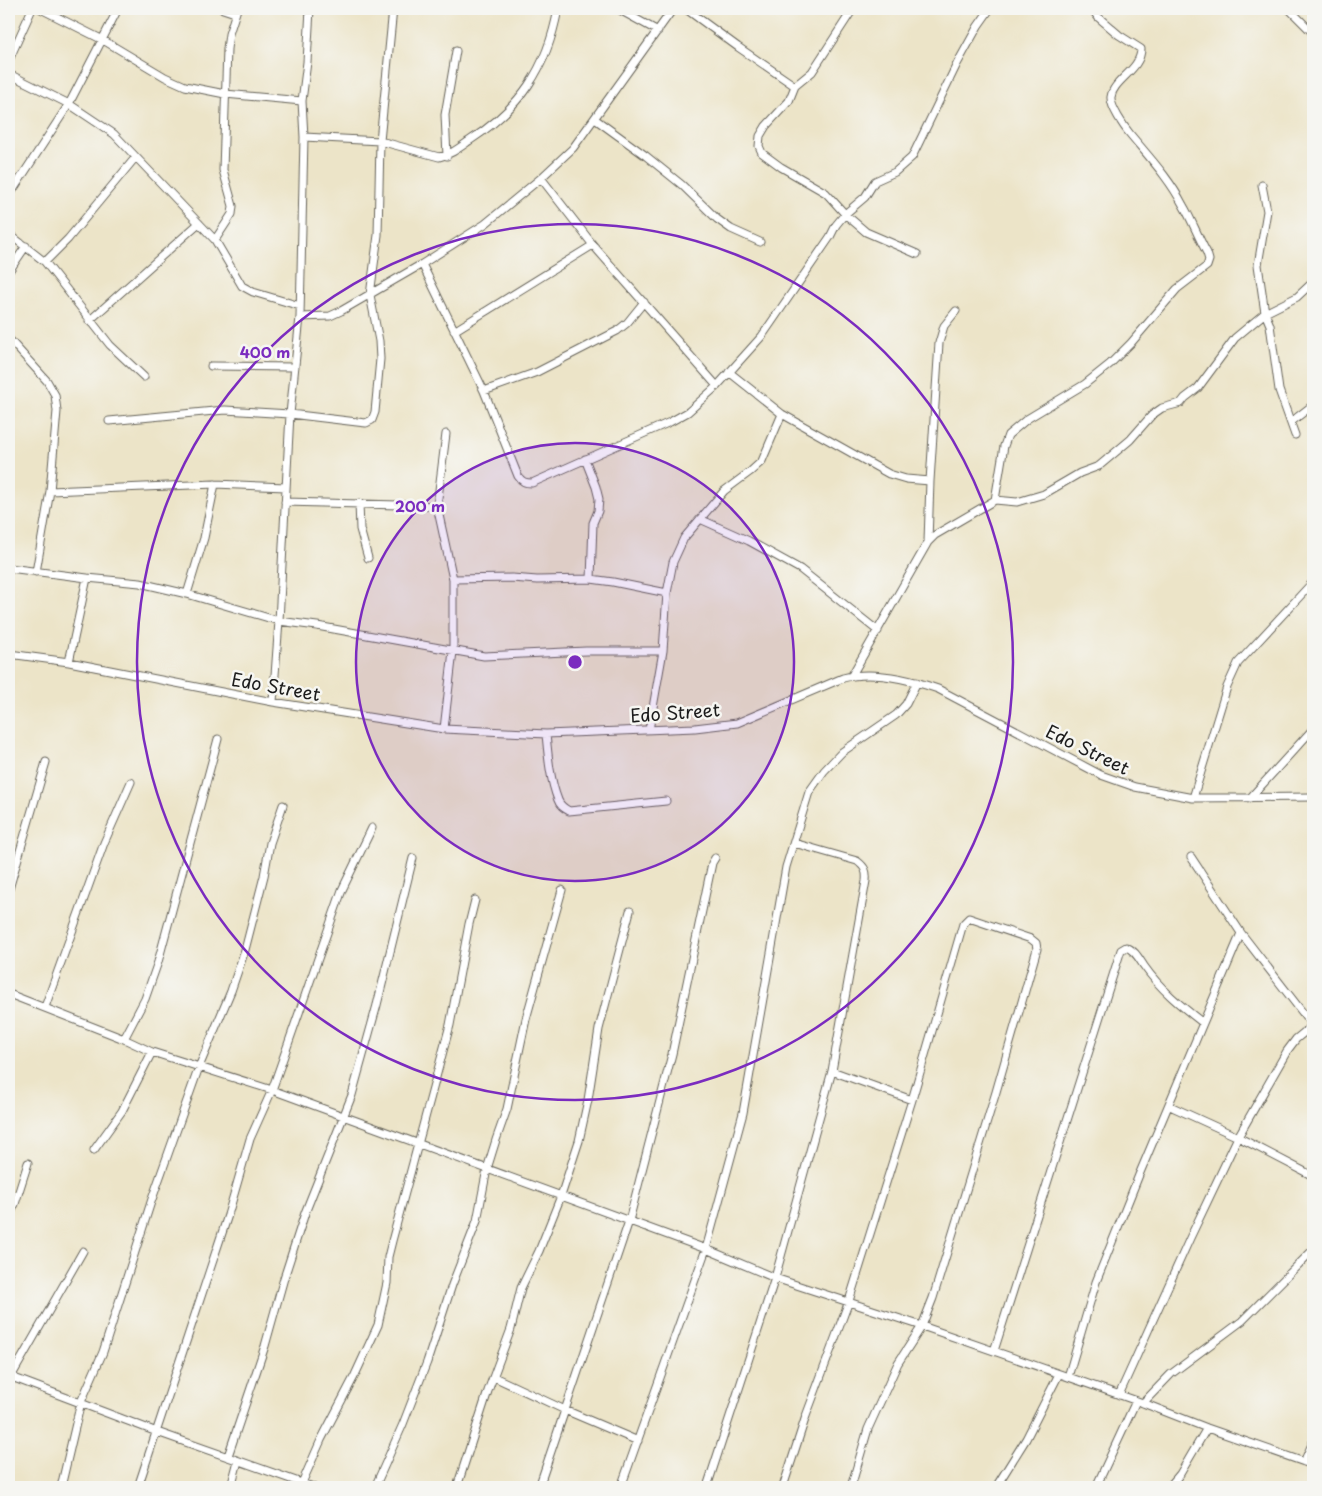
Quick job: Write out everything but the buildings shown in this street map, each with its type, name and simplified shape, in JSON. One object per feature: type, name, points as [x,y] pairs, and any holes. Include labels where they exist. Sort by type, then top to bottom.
[{"type":"street","points":[[9,60],[32,9]]},
{"type":"street","points":[[42,9],[103,40],[185,86],[225,94],[302,101]]},
{"type":"street","points":[[9,196],[69,104],[118,9]]},
{"type":"street","points":[[215,240],[232,214],[233,206],[223,170],[229,34],[236,11],[222,9]]},
{"type":"street","points":[[273,702],[290,414],[300,317],[304,136],[302,101],[310,9]]},
{"type":"street","points":[[109,421],[225,410],[290,414],[366,423],[372,420],[375,412],[380,359],[379,340],[370,294],[378,235],[380,141],[392,9]]},
{"type":"street","points":[[304,136],[380,141],[430,155],[447,156],[477,136],[511,108],[525,93],[534,80],[554,30],[558,9]]},
{"type":"street","points":[[618,9],[658,31]]},
{"type":"street","points":[[300,317],[330,316],[370,294],[485,224],[541,178],[573,148],[673,9]]},
{"type":"street","points":[[686,9],[795,86]]},
{"type":"street","points":[[853,9],[812,72],[795,86],[789,101],[766,126],[760,136],[760,149],[781,166],[826,193],[845,214],[874,236],[918,254]]},
{"type":"street","points":[[422,264],[484,391],[521,480],[526,483],[532,483],[670,422],[688,412],[717,386],[762,336],[830,237],[836,225],[845,214],[865,197],[875,181],[895,172],[912,157],[953,71],[978,26],[990,9]]},
{"type":"street","points":[[995,500],[1004,446],[1008,435],[1027,420],[1084,384],[1110,364],[1131,343],[1177,289],[1207,266],[1209,260],[1184,205],[1150,157],[1124,127],[1111,102],[1112,93],[1137,63],[1141,49],[1119,35],[1098,17],[1092,9]]},
{"type":"street","points":[[1289,9],[1313,33]]},
{"type":"street","points":[[447,156],[446,115],[456,51]]},
{"type":"street","points":[[9,74],[69,104],[114,134],[215,240],[242,286],[254,292],[300,306]]},
{"type":"street","points":[[595,119],[682,185],[717,219],[732,229],[760,242]]},
{"type":"street","points":[[45,262],[68,239],[135,158]]},
{"type":"street","points":[[541,178],[593,245],[717,386]]},
{"type":"street","points":[[1262,185],[1267,210],[1258,265],[1265,313],[1270,325],[1279,390],[1296,435]]},
{"type":"street","points":[[90,321],[199,223]]},
{"type":"street","points":[[9,234],[45,262],[110,345],[144,377]]},
{"type":"street","points":[[454,331],[593,245]]},
{"type":"street","points":[[9,271],[26,246]]},
{"type":"street","points":[[852,675],[928,542],[934,535],[995,500],[1017,502],[1033,498],[1044,494],[1080,473],[1099,466],[1130,440],[1152,415],[1162,408],[1181,403],[1184,398],[1198,388],[1235,338],[1265,313],[1297,297],[1313,282]]},
{"type":"street","points":[[484,391],[537,372],[618,331],[644,302]]},
{"type":"street","points":[[928,542],[938,343],[944,326],[956,311]]},
{"type":"street","points":[[9,339],[47,381],[55,395],[57,411],[50,491],[36,572]]},
{"type":"street","points":[[211,366],[295,367]]},
{"type":"street","points":[[729,372],[782,414],[889,474],[906,479],[930,481]]},
{"type":"street","points":[[1291,422],[1313,406]]},
{"type":"street","points":[[649,730],[663,651],[667,593],[673,562],[684,538],[724,491],[762,461],[782,414]]},
{"type":"street","points":[[444,729],[453,651],[453,579],[437,506],[446,434]]},
{"type":"street","points":[[585,459],[599,499],[598,511],[593,522],[591,579]]},
{"type":"street","points":[[50,491],[215,484],[286,487]]},
{"type":"street","points":[[187,594],[204,538],[215,484]]},
{"type":"street","points":[[285,502],[437,506]]},
{"type":"street","points":[[359,504],[360,529],[368,558]]},
{"type":"street","points":[[700,519],[748,541],[800,569],[878,631]]},
{"type":"street","points":[[9,568],[140,584],[187,594],[279,622],[318,626],[484,656],[586,651],[663,651]]},
{"type":"street","points":[[69,662],[87,578]]},
{"type":"street","points":[[453,579],[591,579],[667,593]]},
{"type":"street","points":[[1193,798],[1227,687],[1238,662],[1313,582]]},
{"type":"street","name":"Edo Street","points":[[9,654],[69,662],[273,702],[444,729],[546,734],[695,728],[736,723],[852,675],[877,676],[917,682],[938,689],[1101,775],[1135,787],[1193,798],[1313,797]]},
{"type":"street","points":[[621,1487],[706,1249],[743,1114],[786,866],[809,792],[824,770],[842,752],[896,715],[906,704],[917,682]]},
{"type":"street","points":[[1250,798],[1313,729]]},
{"type":"street","points":[[546,734],[558,802],[563,808],[569,811],[666,802]]},
{"type":"street","points":[[124,1039],[145,999],[158,962],[218,739]]},
{"type":"street","points":[[9,889],[46,762]]},
{"type":"street","points":[[45,1008],[104,843],[130,782]]},
{"type":"street","points":[[61,1487],[81,1402],[102,1352],[150,1202],[199,1067],[245,950],[264,876],[270,843],[283,804]]},
{"type":"street","points":[[138,1487],[228,1215],[250,1139],[272,1090],[342,890],[372,828]]},
{"type":"street","points":[[707,1487],[775,1278],[832,1071],[867,873],[865,867],[857,861],[794,843]]},
{"type":"street","points":[[1119,1395],[1238,1137],[1287,1050],[1296,1039],[1313,1026],[1241,933],[1191,857]]},
{"type":"street","points":[[228,1456],[265,1346],[305,1213],[352,1095],[377,1005],[413,858]]},
{"type":"street","points":[[540,1487],[629,1221],[672,1054],[712,863],[716,858]]},
{"type":"street","points":[[374,1487],[403,1424],[428,1362],[452,1285],[477,1221],[488,1169],[507,1109],[526,1020],[562,890]]},
{"type":"street","points":[[302,1483],[321,1440],[378,1326],[387,1283],[388,1257],[450,1025],[475,900]]},
{"type":"street","points":[[457,1487],[488,1391],[511,1330],[521,1288],[539,1251],[561,1196],[579,1141],[588,1100],[599,1028],[630,911]]},
{"type":"street","points":[[783,1487],[806,1416],[849,1301],[912,1100],[963,924],[969,918],[1031,939],[1037,948],[941,1276],[922,1326],[898,1363],[868,1430],[851,1487]]},
{"type":"street","points":[[1068,1377],[1096,1282],[1241,933]]},
{"type":"street","points":[[994,1351],[1121,950],[1126,947],[1132,949],[1151,975],[1175,1002],[1203,1023]]},
{"type":"street","points":[[9,994],[124,1039],[152,1052],[272,1090],[344,1116],[706,1249],[775,1278],[849,1301],[994,1351],[1313,1465]]},
{"type":"street","points":[[94,1150],[122,1111],[152,1052]]},
{"type":"street","points":[[832,1071],[912,1100]]},
{"type":"street","points":[[1170,1106],[1238,1137],[1313,1176]]},
{"type":"street","points":[[9,1216],[15,1204],[28,1163]]},
{"type":"street","points":[[1096,1487],[1139,1402],[1171,1374],[1242,1321],[1313,1250]]},
{"type":"street","points":[[9,1386],[10,1376],[83,1251]]},
{"type":"street","points":[[996,1487],[1026,1439],[1059,1374]]},
{"type":"street","points":[[10,1376],[157,1432],[313,1487]]},
{"type":"street","points":[[494,1377],[638,1441]]},
{"type":"street","points":[[1169,1487],[1180,1474],[1207,1428]]},
{"type":"street","points":[[1304,1462],[1313,1442]]},
{"type":"street","points":[[231,1487],[238,1461]]}]
